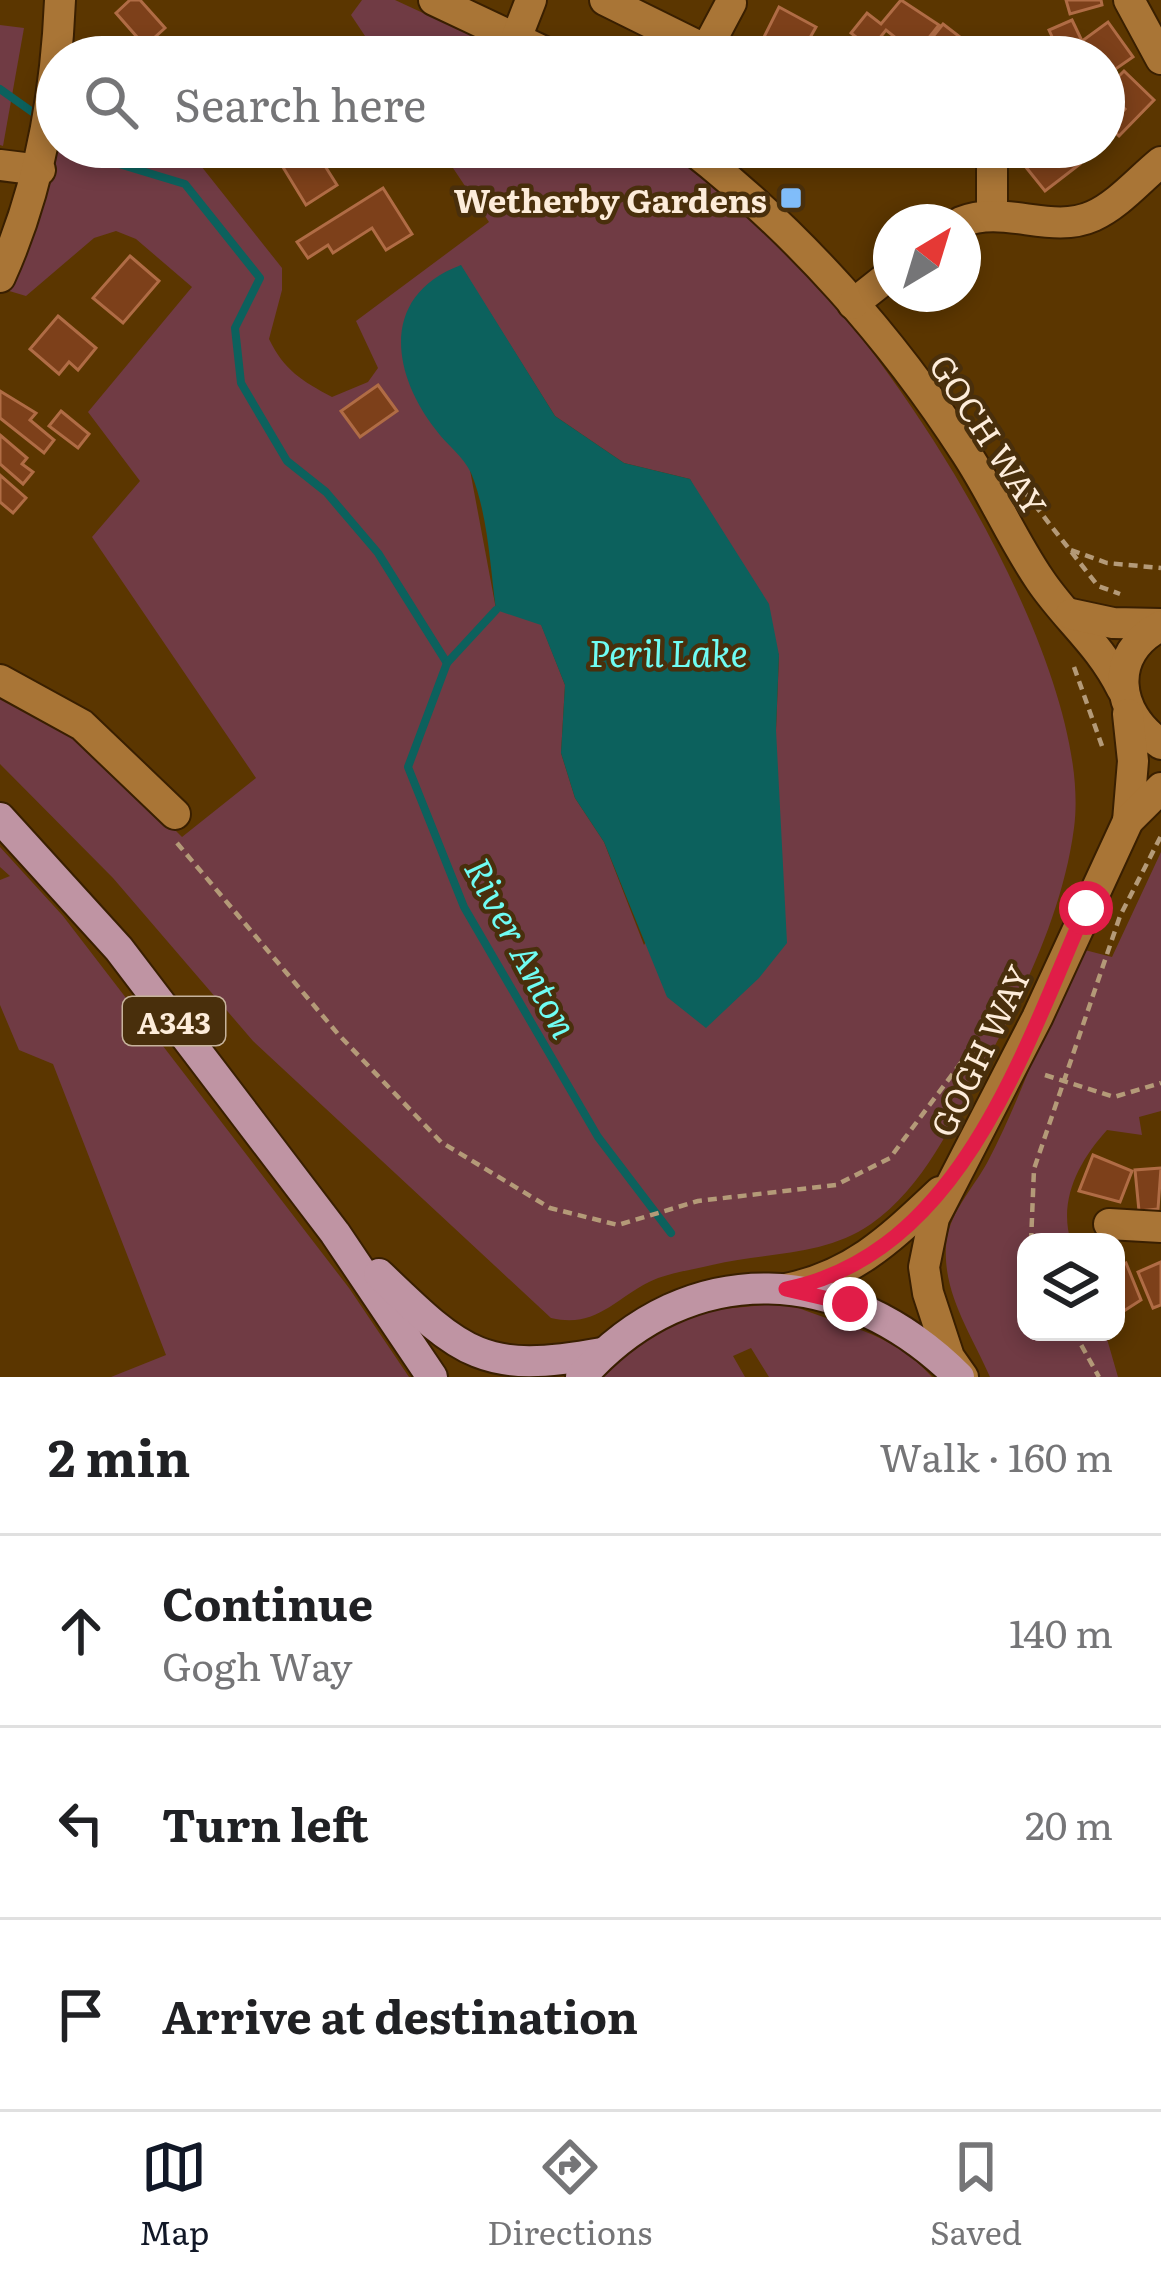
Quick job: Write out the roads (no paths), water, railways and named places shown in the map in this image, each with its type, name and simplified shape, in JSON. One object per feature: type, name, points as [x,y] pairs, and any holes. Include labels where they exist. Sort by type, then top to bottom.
[{"type":"main road","name":"A343","points":[[0,818],[119,949],[335,1233],[432,1377]]},
{"type":"main road","name":"A343","points":[[335,1233],[432,1326],[469,1351],[529,1363],[602,1353]]},
{"type":"main road","name":"A343","points":[[581,1377],[640,1322],[669,1306],[729,1290],[786,1289],[874,1315],[923,1345],[961,1377]]},
{"type":"street","points":[[56,36],[60,0]]},
{"type":"street","points":[[434,0],[517,36],[531,0]]},
{"type":"street","points":[[605,0],[678,36]]},
{"type":"street","points":[[1129,0],[1161,59]]},
{"type":"street","points":[[713,36],[731,3]]},
{"type":"street","points":[[981,217],[1083,219],[1108,208],[1161,162]]},
{"type":"street","points":[[0,165],[40,170],[29,212],[0,277]]},
{"type":"street","name":"GOCH WAY","points":[[713,168],[785,232],[853,304],[932,402],[1041,582],[1096,642],[1125,699]]},
{"type":"street","points":[[992,168],[992,214]]},
{"type":"street","points":[[853,304],[873,288]]},
{"type":"street","points":[[1071,614],[1103,622],[1161,625]]},
{"type":"street","points":[[1161,625],[1130,653],[1125,699],[1141,730],[1161,744]]},
{"type":"street","points":[[0,680],[82,725],[175,828]]},
{"type":"street","name":"GOGH WAY","points":[[961,1377],[935,1322],[924,1267],[934,1218],[1030,1032],[1128,821],[1133,779],[1125,699]]},
{"type":"street","name":"GOGH WAY","points":[[1128,821],[1161,788]]},
{"type":"street","name":"GOGH WAY","points":[[786,1289],[834,1275],[872,1256],[953,1180]]},
{"type":"street","points":[[1109,1224],[1161,1227]]},
{"type":"water","name":"Peril Lake","points":[[461,265],[555,416],[624,463],[690,479],[769,604],[779,655],[776,730],[787,943],[759,978],[706,1028],[667,997],[604,842],[575,798],[561,753],[565,685],[541,625],[496,610],[485,523],[471,473],[436,430],[409,384],[401,337],[406,315],[417,295],[435,278]]},
{"type":"waterway","name":"River Anton","points":[[0,89],[36,115]]},
{"type":"waterway","name":"River Anton","points":[[132,168],[185,184],[260,278],[235,328],[241,383],[287,461],[326,492],[378,553],[447,663]]},
{"type":"waterway","name":"River Anton","points":[[496,610],[447,663],[408,767],[464,907],[598,1137],[671,1233]]},
{"type":"place","name":"Wetherby Gardens","points":[[791,198]]}]
